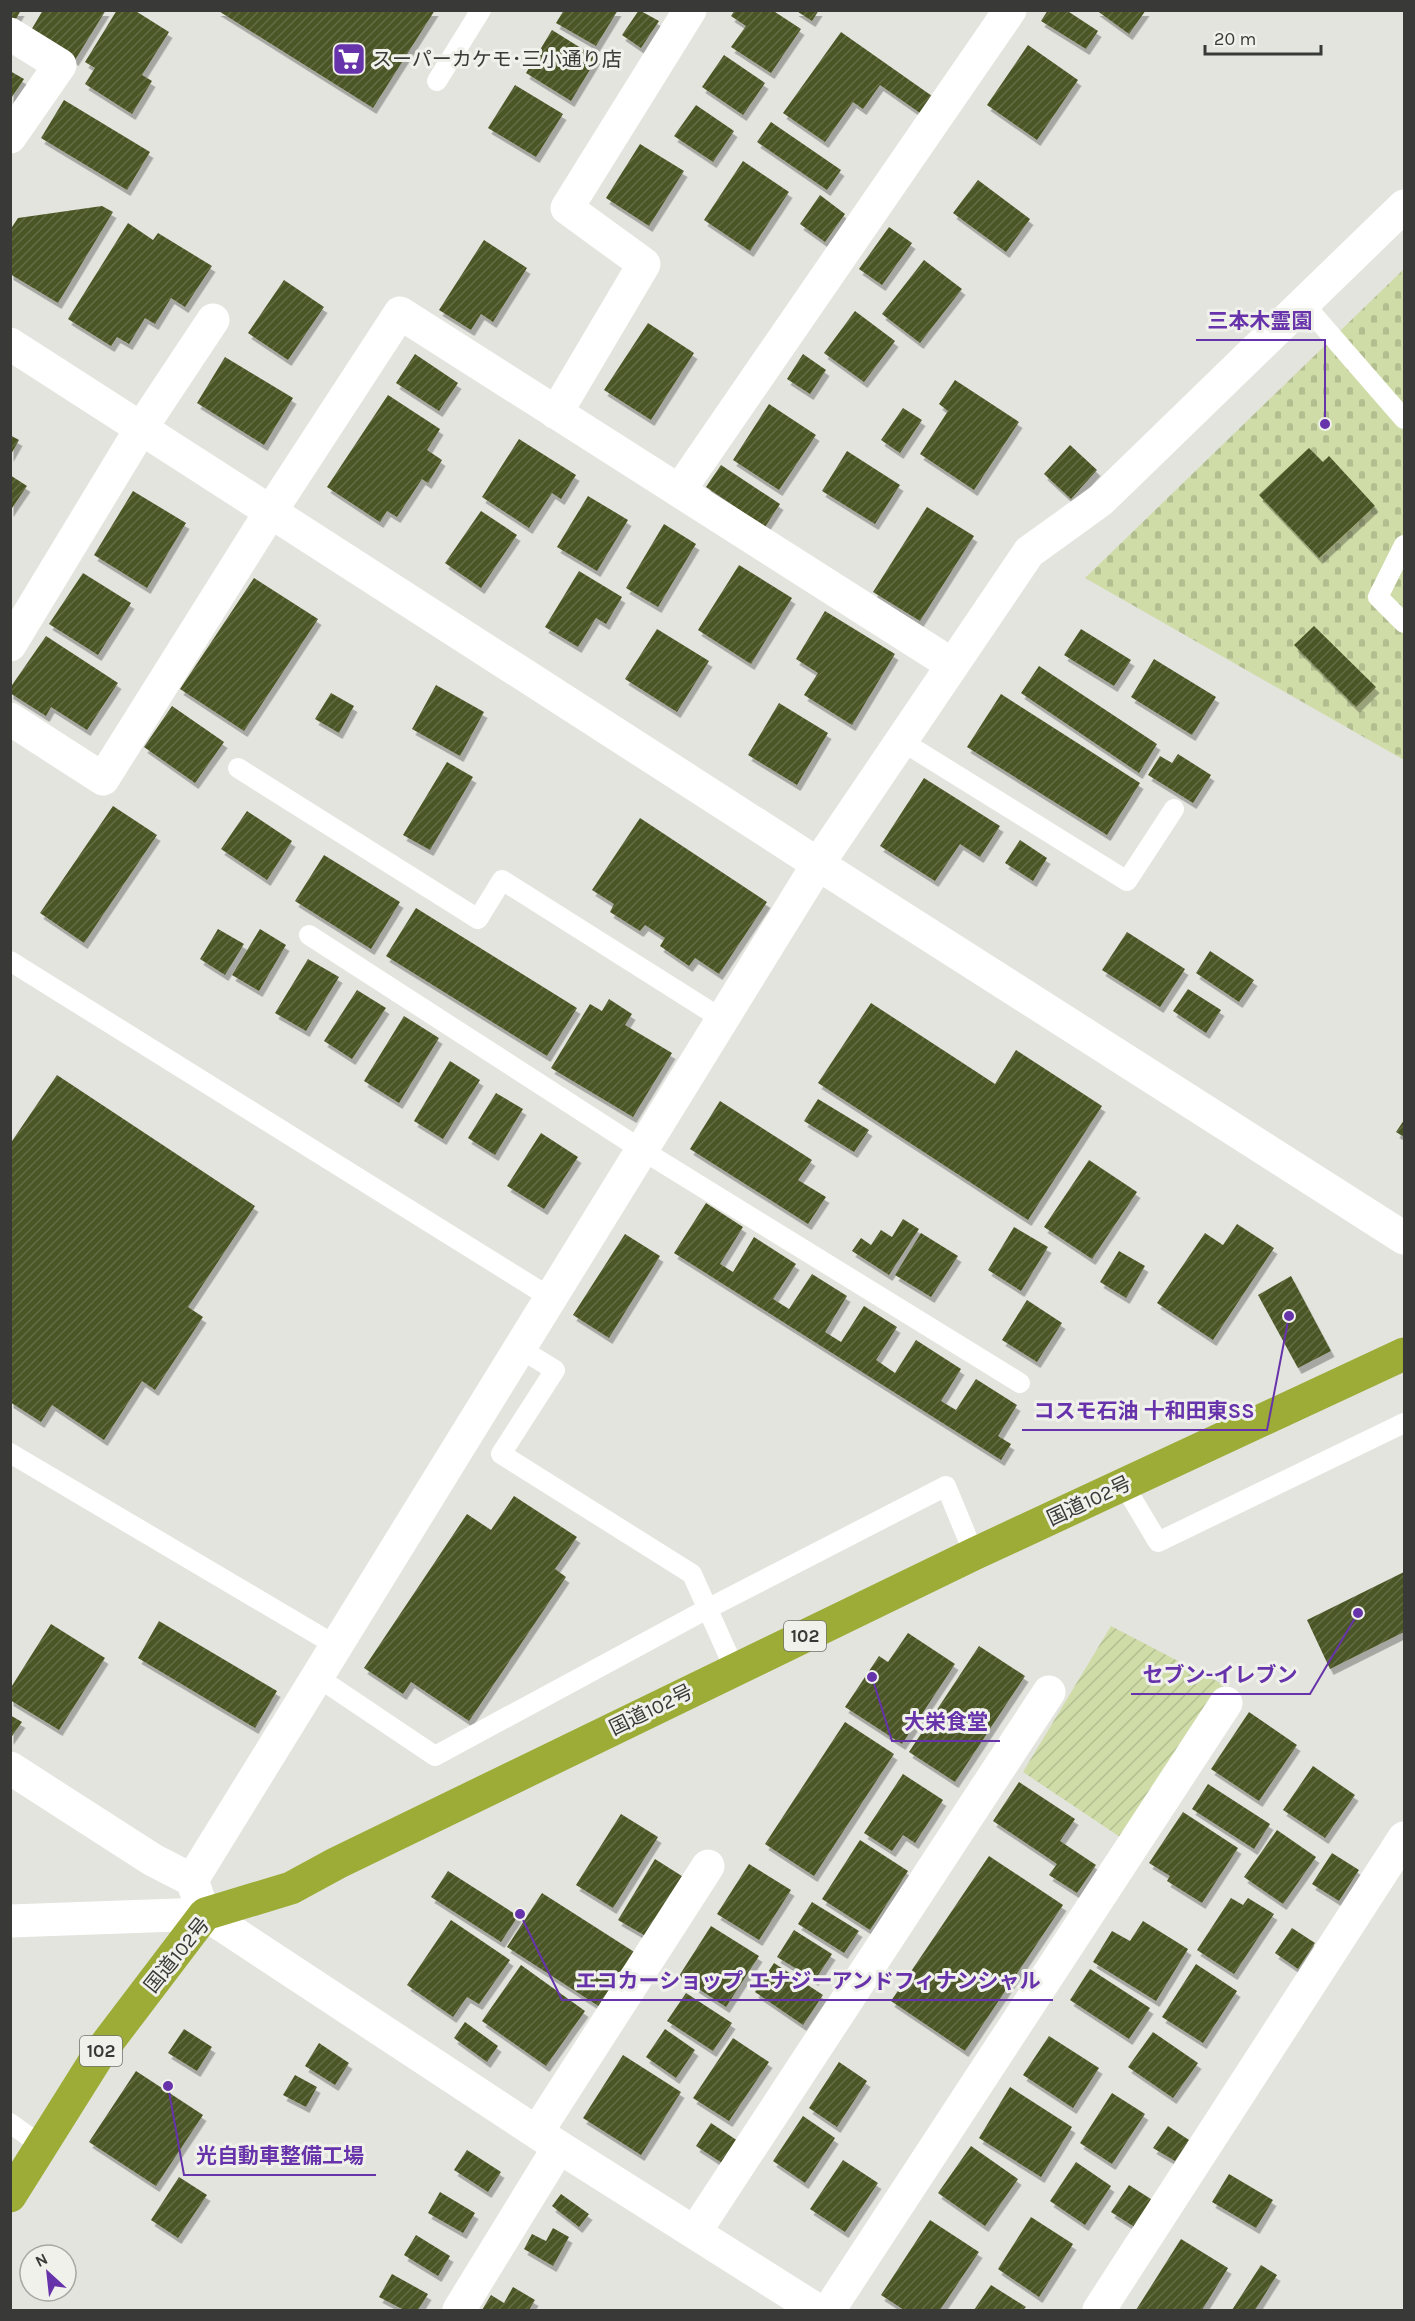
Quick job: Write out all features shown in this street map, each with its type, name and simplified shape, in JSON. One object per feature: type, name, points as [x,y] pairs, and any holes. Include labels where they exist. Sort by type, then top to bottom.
[{"type":"highway","name":"国道102号","points":[[10,2196],[101,2051],[205,1914],[291,1888],[974,1554],[1404,1354]]},
{"type":"street","points":[[556,413],[644,264],[567,208],[690,10]]},
{"type":"street","points":[[679,491],[1010,10]]},
{"type":"street","points":[[10,34],[60,65],[10,137]]},
{"type":"street","points":[[192,1880],[334,1645],[818,864],[951,664],[1029,552],[1101,500],[1404,206]]},
{"type":"street","points":[[10,719],[103,779],[270,511],[400,313],[951,664]]},
{"type":"street","points":[[10,645],[142,427],[213,320]]},
{"type":"street","points":[[10,344],[1404,1238]]},
{"type":"street","points":[[695,2232],[1049,1692]]},
{"type":"street","points":[[829,2310],[1226,1703]]},
{"type":"street","points":[[10,1768],[153,1860],[192,1880],[205,1914]]},
{"type":"street","points":[[1099,2310],[1404,1838]]},
{"type":"street","points":[[459,2310],[548,2139],[708,1866]]},
{"type":"street","points":[[10,1921],[205,1914],[548,2139],[817,2310]]},
{"type":"lane","points":[[437,81],[481,10]]},
{"type":"lane","points":[[1304,304],[1404,419]]},
{"type":"lane","points":[[1404,545],[1378,597],[1404,623]]},
{"type":"lane","points":[[900,740],[1127,881],[1174,809]]},
{"type":"lane","points":[[238,768],[478,919],[502,880],[722,1019]]},
{"type":"lane","points":[[309,935],[642,1150],[1020,1383]]},
{"type":"lane","points":[[10,961],[551,1298]]},
{"type":"lane","points":[[519,1348],[555,1370],[501,1454],[692,1574],[735,1670]]},
{"type":"lane","points":[[1124,1485],[1158,1542],[1404,1423]]},
{"type":"lane","points":[[10,1453],[334,1645]]},
{"type":"lane","points":[[316,1676],[435,1756],[707,1609],[946,1486],[974,1554]]},
{"type":"lane","points":[[10,2123],[42,2146]]},
{"type":"green space","points":[[1404,269],[1404,760],[1085,578]]},
{"type":"green space","points":[[1111,1626],[1224,1685],[1120,1837],[1023,1772]]},
{"type":"building","points":[[10,10],[21,10],[12,26],[10,25]]},
{"type":"building","points":[[43,10],[106,10],[75,60],[30,32]]},
{"type":"building","points":[[117,10],[134,10],[169,32],[142,75],[152,81],[132,114],[85,84],[95,68],[85,62]]},
{"type":"building","name":"スーパーカケモ･三小通り店","points":[[217,10],[435,10],[373,108]]},
{"type":"building","points":[[564,10],[618,10],[596,46],[556,23]]},
{"type":"building","points":[[639,10],[659,21],[641,48],[622,35]]},
{"type":"building","points":[[735,10],[772,10],[801,29],[771,73],[731,47],[746,26],[731,16]]},
{"type":"building","points":[[795,10],[819,10],[812,21]]},
{"type":"building","points":[[1048,10],[1066,10],[1098,31],[1086,49],[1041,21]]},
{"type":"building","points":[[1096,10],[1146,10],[1129,34]]},
{"type":"building","points":[[552,30],[597,58],[571,101],[526,73]]},
{"type":"building","points":[[841,32],[932,96],[920,113],[880,85],[863,109],[853,102],[825,142],[783,113]]},
{"type":"building","points":[[1028,45],[1078,80],[1037,140],[987,105]]},
{"type":"building","points":[[724,55],[765,83],[743,115],[702,87]]},
{"type":"building","points":[[10,71],[24,79],[10,100]]},
{"type":"building","points":[[515,85],[563,114],[536,157],[488,128]]},
{"type":"building","points":[[64,100],[150,152],[127,190],[41,138]]},
{"type":"building","points":[[696,105],[734,131],[713,162],[674,136]]},
{"type":"building","points":[[771,122],[841,170],[827,190],[757,142]]},
{"type":"building","points":[[640,144],[684,171],[649,226],[606,198]]},
{"type":"building","points":[[743,161],[789,192],[750,251],[704,220]]},
{"type":"building","points":[[978,180],[1030,219],[1006,252],[953,213]]},
{"type":"building","points":[[820,195],[845,214],[825,242],[800,224]]},
{"type":"building","points":[[102,206],[113,212],[58,303],[10,274],[10,230],[18,218]]},
{"type":"building","points":[[128,223],[153,240],[158,233],[212,266],[185,307],[171,298],[155,324],[145,318],[129,344],[117,337],[111,346],[68,319]]},
{"type":"building","points":[[889,227],[912,243],[882,285],[859,269]]},
{"type":"building","points":[[484,240],[527,268],[493,322],[481,314],[471,330],[439,310]]},
{"type":"building","points":[[924,260],[962,289],[920,343],[882,314]]},
{"type":"building","points":[[284,280],[324,307],[288,360],[248,333]]},
{"type":"building","points":[[855,311],[895,341],[864,382],[824,353]]},
{"type":"building","points":[[648,323],[694,353],[651,420],[604,390]]},
{"type":"building","points":[[415,354],[458,383],[439,411],[396,383]]},
{"type":"building","points":[[803,354],[826,370],[810,394],[787,379]]},
{"type":"building","points":[[225,357],[293,398],[264,445],[197,403]]},
{"type":"building","points":[[955,380],[1019,422],[974,490],[920,454],[948,411],[939,404]]},
{"type":"building","points":[[388,395],[440,429],[427,450],[442,460],[428,483],[422,479],[397,517],[387,511],[380,522],[327,487]]},
{"type":"building","points":[[769,404],[816,435],[779,490],[733,460]]},
{"type":"building","points":[[903,408],[922,420],[900,453],[881,440]]},
{"type":"building","points":[[10,435],[19,440],[10,456]]},
{"type":"building","points":[[519,439],[576,475],[561,499],[552,493],[529,528],[482,497]]},
{"type":"building","points":[[1070,445],[1097,470],[1071,499],[1044,474]]},
{"type":"building","points":[[1309,448],[1323,462],[1329,456],[1375,506],[1319,558],[1259,495]]},
{"type":"building","points":[[847,451],[900,485],[875,524],[822,491]]},
{"type":"building","points":[[721,465],[780,504],[765,527],[706,487]]},
{"type":"building","points":[[10,475],[27,486],[10,511]]},
{"type":"building","points":[[133,491],[186,523],[147,588],[94,555]]},
{"type":"building","points":[[588,496],[628,520],[597,571],[557,547]]},
{"type":"building","points":[[927,507],[974,536],[920,621],[873,592]]},
{"type":"building","points":[[481,511],[517,535],[481,588],[445,563]]},
{"type":"building","points":[[664,524],[696,544],[658,607],[626,588]]},
{"type":"building","points":[[739,565],[792,598],[751,664],[698,630]]},
{"type":"building","points":[[579,571],[622,597],[606,624],[596,618],[578,647],[545,627]]},
{"type":"building","points":[[83,573],[131,603],[98,655],[49,624]]},
{"type":"building","points":[[254,578],[318,619],[244,731],[180,689]]},
{"type":"building","points":[[825,611],[895,654],[852,725],[804,695],[818,673],[796,659]]},
{"type":"building","points":[[1314,626],[1376,687],[1356,707],[1294,645]]},
{"type":"building","points":[[657,629],[709,661],[677,712],[625,679]]},
{"type":"building","points":[[1081,629],[1131,660],[1114,686],[1064,655]]},
{"type":"building","points":[[46,636],[118,683],[87,730],[51,707],[46,716],[10,693],[10,688]]},
{"type":"building","points":[[1154,659],[1216,697],[1192,735],[1131,697]]},
{"type":"building","points":[[1039,666],[1157,744],[1139,773],[1021,693]]},
{"type":"building","points":[[436,685],[484,712],[460,756],[412,729]]},
{"type":"building","points":[[331,693],[354,706],[339,733],[315,719]]},
{"type":"building","points":[[1001,694],[1140,783],[1107,835],[967,747]]},
{"type":"building","points":[[779,703],[828,733],[797,785],[748,755]]},
{"type":"building","points":[[172,706],[224,742],[195,783],[144,747]]},
{"type":"building","points":[[1178,754],[1211,775],[1193,803],[1148,775],[1160,756],[1172,763]]},
{"type":"building","points":[[447,762],[473,777],[430,850],[403,835]]},
{"type":"building","points":[[924,778],[1000,826],[980,857],[960,844],[935,881],[880,846]]},
{"type":"building","points":[[113,806],[157,835],[84,943],[40,913]]},
{"type":"building","points":[[247,811],[292,841],[267,880],[221,849]]},
{"type":"building","points":[[640,818],[767,902],[719,974],[695,958],[689,966],[660,946],[665,938],[645,925],[640,931],[610,912],[614,904],[592,890]]},
{"type":"building","points":[[1020,840],[1047,858],[1033,881],[1005,863]]},
{"type":"building","points":[[324,855],[400,902],[371,949],[295,901]]},
{"type":"building","points":[[416,908],[577,1008],[547,1056],[386,956]]},
{"type":"building","points":[[218,929],[244,944],[225,975],[200,959]]},
{"type":"building","points":[[260,929],[286,945],[259,991],[232,975]]},
{"type":"building","points":[[1127,932],[1185,969],[1160,1007],[1102,970]]},
{"type":"building","points":[[1210,951],[1254,980],[1239,1002],[1196,973]]},
{"type":"building","points":[[308,959],[339,977],[306,1031],[275,1013]]},
{"type":"building","points":[[1188,989],[1221,1010],[1206,1033],[1173,1011]]},
{"type":"building","points":[[357,990],[386,1008],[352,1059],[324,1041]]},
{"type":"building","points":[[609,999],[632,1014],[625,1025],[672,1053],[633,1117],[551,1068],[590,1004],[602,1011]]},
{"type":"building","points":[[871,1003],[995,1084],[1016,1050],[1102,1106],[1028,1220],[818,1083]]},
{"type":"building","points":[[404,1016],[439,1038],[399,1103],[364,1081]]},
{"type":"building","points":[[450,1061],[480,1080],[443,1139],[414,1121]]},
{"type":"building","points":[[57,1075],[255,1206],[188,1307],[203,1317],[155,1390],[142,1381],[104,1440],[52,1405],[41,1422],[10,1402],[10,1144]]},
{"type":"building","points":[[496,1093],[523,1109],[495,1155],[468,1138]]},
{"type":"building","points":[[818,1099],[869,1130],[854,1152],[804,1121]]},
{"type":"building","points":[[720,1101],[812,1160],[798,1180],[826,1197],[808,1224],[690,1149]]},
{"type":"building","points":[[1404,1120],[1404,1137],[1396,1132]]},
{"type":"building","points":[[541,1133],[578,1157],[544,1209],[507,1186]]},
{"type":"building","points":[[1089,1160],[1137,1192],[1092,1259],[1044,1227]]},
{"type":"building","points":[[706,1203],[743,1227],[720,1264],[733,1272],[754,1237],[796,1264],[773,1299],[789,1309],[812,1274],[847,1296],[825,1332],[841,1342],[864,1306],[897,1327],[876,1360],[895,1373],[916,1340],[961,1369],[941,1401],[956,1410],[976,1379],[1017,1405],[998,1436],[1011,1444],[1001,1460],[674,1253]]},
{"type":"building","points":[[903,1219],[919,1229],[889,1275],[852,1251],[861,1238],[871,1245],[881,1230],[892,1237]]},
{"type":"building","points":[[1237,1224],[1274,1248],[1213,1340],[1157,1303],[1205,1233],[1223,1245]]},
{"type":"building","points":[[1014,1227],[1048,1247],[1021,1291],[988,1270]]},
{"type":"building","points":[[921,1233],[958,1256],[931,1297],[895,1275]]},
{"type":"building","points":[[625,1234],[660,1256],[609,1338],[573,1315]]},
{"type":"building","points":[[1119,1251],[1145,1266],[1126,1298],[1100,1282]]},
{"type":"building","points":[[1291,1276],[1331,1351],[1298,1368],[1258,1295]]},
{"type":"building","points":[[1027,1300],[1062,1323],[1037,1362],[1002,1340]]},
{"type":"building","points":[[514,1496],[577,1537],[555,1569],[566,1577],[469,1721],[411,1682],[403,1694],[364,1668],[467,1514],[491,1530]]},
{"type":"building","points":[[1404,1572],[1404,1632],[1330,1669],[1307,1620]]},
{"type":"building","points":[[159,1621],[277,1691],[255,1728],[138,1658]]},
{"type":"building","points":[[51,1624],[105,1658],[59,1730],[10,1700],[10,1689]]},
{"type":"building","points":[[908,1633],[955,1664],[902,1744],[845,1707],[879,1656],[888,1662]]},
{"type":"building","points":[[979,1646],[1025,1676],[955,1782],[909,1752]]},
{"type":"building","points":[[1249,1712],[1297,1745],[1259,1801],[1211,1769]]},
{"type":"building","points":[[10,1715],[22,1722],[10,1739]]},
{"type":"building","points":[[845,1722],[894,1754],[814,1876],[765,1844]]},
{"type":"building","points":[[1313,1766],[1355,1795],[1325,1838],[1283,1810]]},
{"type":"building","points":[[903,1774],[943,1800],[915,1843],[903,1835],[892,1851],[864,1833]]},
{"type":"building","points":[[1019,1782],[1075,1819],[1060,1841],[1096,1865],[1077,1893],[1049,1875],[1057,1864],[993,1821]]},
{"type":"building","points":[[1208,1784],[1270,1824],[1254,1849],[1192,1809]]},
{"type":"building","points":[[1183,1812],[1238,1848],[1202,1903],[1167,1881],[1170,1876],[1149,1863]]},
{"type":"building","points":[[621,1814],[658,1837],[613,1908],[576,1885]]},
{"type":"building","points":[[1277,1830],[1316,1857],[1283,1904],[1244,1877]]},
{"type":"building","points":[[860,1840],[908,1871],[870,1930],[822,1899]]},
{"type":"building","points":[[1332,1853],[1359,1870],[1339,1901],[1312,1884]]},
{"type":"building","points":[[989,1856],[1063,1905],[965,2051],[891,2001]]},
{"type":"building","points":[[655,1859],[685,1878],[649,1938],[618,1920]]},
{"type":"building","points":[[749,1864],[791,1890],[759,1940],[717,1914]]},
{"type":"building","points":[[448,1871],[518,1916],[501,1942],[431,1897]]},
{"type":"building","points":[[542,1893],[639,1955],[603,2009],[507,1947]]},
{"type":"building","points":[[1231,1898],[1243,1905],[1248,1898],[1274,1914],[1234,1974],[1197,1950]]},
{"type":"building","points":[[812,1902],[859,1931],[844,1953],[798,1924]]},
{"type":"building","points":[[451,1920],[510,1960],[479,2004],[467,1997],[453,2017],[407,1985]]},
{"type":"building","points":[[1143,1921],[1188,1949],[1156,2001],[1093,1962],[1112,1931],[1130,1941]]},
{"type":"building","points":[[711,1926],[759,1956],[726,2007],[679,1976]]},
{"type":"building","points":[[1292,1928],[1315,1943],[1298,1969],[1275,1953]]},
{"type":"building","points":[[794,1930],[832,1954],[815,1980],[777,1957]]},
{"type":"building","points":[[774,1963],[823,1995],[803,2025],[755,1992]]},
{"type":"building","points":[[1196,1964],[1237,1991],[1203,2043],[1162,2017]]},
{"type":"building","points":[[521,1965],[585,2011],[546,2066],[482,2021]]},
{"type":"building","points":[[1090,1969],[1150,2008],[1129,2039],[1070,2000]]},
{"type":"building","points":[[686,1993],[732,2023],[713,2051],[667,2021]]},
{"type":"building","points":[[465,2022],[498,2046],[487,2062],[454,2038]]},
{"type":"building","points":[[184,2029],[212,2047],[197,2071],[168,2053]]},
{"type":"building","points":[[665,2029],[695,2050],[676,2078],[646,2057]]},
{"type":"building","points":[[1153,2032],[1198,2063],[1173,2098],[1128,2067]]},
{"type":"building","points":[[1049,2036],[1099,2068],[1073,2108],[1023,2075]]},
{"type":"building","points":[[733,2038],[769,2062],[729,2121],[693,2098]]},
{"type":"building","points":[[319,2043],[349,2063],[335,2085],[305,2066]]},
{"type":"building","points":[[623,2055],[681,2092],[641,2155],[583,2118]]},
{"type":"building","points":[[839,2062],[867,2081],[837,2127],[809,2108]]},
{"type":"building","points":[[136,2071],[203,2115],[156,2186],[89,2142]]},
{"type":"building","points":[[295,2075],[317,2087],[306,2107],[283,2095]]},
{"type":"building","points":[[1010,2087],[1072,2127],[1041,2177],[979,2138]]},
{"type":"building","points":[[1112,2093],[1145,2114],[1112,2164],[1080,2143]]},
{"type":"building","points":[[803,2116],[835,2138],[805,2183],[773,2161]]},
{"type":"building","points":[[711,2123],[738,2141],[722,2163],[696,2146]]},
{"type":"building","points":[[1168,2126],[1189,2140],[1175,2161],[1153,2148]]},
{"type":"building","points":[[971,2146],[1018,2179],[985,2226],[938,2193]]},
{"type":"building","points":[[467,2150],[501,2172],[488,2192],[454,2170]]},
{"type":"building","points":[[843,2160],[878,2183],[845,2232],[810,2209]]},
{"type":"building","points":[[1076,2162],[1111,2186],[1085,2225],[1050,2201]]},
{"type":"building","points":[[1229,2174],[1273,2200],[1256,2228],[1212,2202]]},
{"type":"building","points":[[179,2177],[207,2195],[178,2238],[151,2220]]},
{"type":"building","points":[[1129,2185],[1154,2201],[1136,2228],[1111,2212]]},
{"type":"building","points":[[440,2192],[475,2213],[463,2233],[428,2213]]},
{"type":"building","points":[[561,2194],[589,2214],[579,2227],[552,2206]]},
{"type":"building","points":[[1031,2217],[1073,2244],[1039,2297],[998,2269]]},
{"type":"building","points":[[930,2220],[979,2252],[940,2310],[904,2310],[881,2295]]},
{"type":"building","points":[[553,2228],[569,2237],[553,2266],[524,2249],[532,2234],[546,2241]]},
{"type":"building","points":[[416,2235],[450,2256],[438,2276],[404,2255]]},
{"type":"building","points":[[1181,2239],[1228,2268],[1202,2310],[1136,2310]]},
{"type":"building","points":[[1261,2265],[1277,2275],[1255,2310],[1232,2310]]},
{"type":"building","points":[[392,2274],[428,2294],[418,2310],[404,2310],[379,2297]]},
{"type":"building","points":[[991,2285],[1026,2307],[1023,2310],[974,2310]]},
{"type":"building","points":[[513,2287],[535,2300],[529,2310],[482,2310],[491,2295],[504,2303]]},
{"type":"place","name":"スーパーカケモ･三小通り店","points":[[349,59]]},
{"type":"place","name":"三本木霊園","points":[[1325,424]]},
{"type":"place","name":"コスモ石油 十和田東SS","points":[[1289,1316]]},
{"type":"place","name":"セブン-イレブン","points":[[1358,1613]]},
{"type":"place","name":"大栄食堂","points":[[872,1677]]},
{"type":"place","name":"エコカーショップ エナジーアンドフィナンシャル","points":[[520,1914]]},
{"type":"place","name":"光自動車整備工場","points":[[168,2086]]}]
